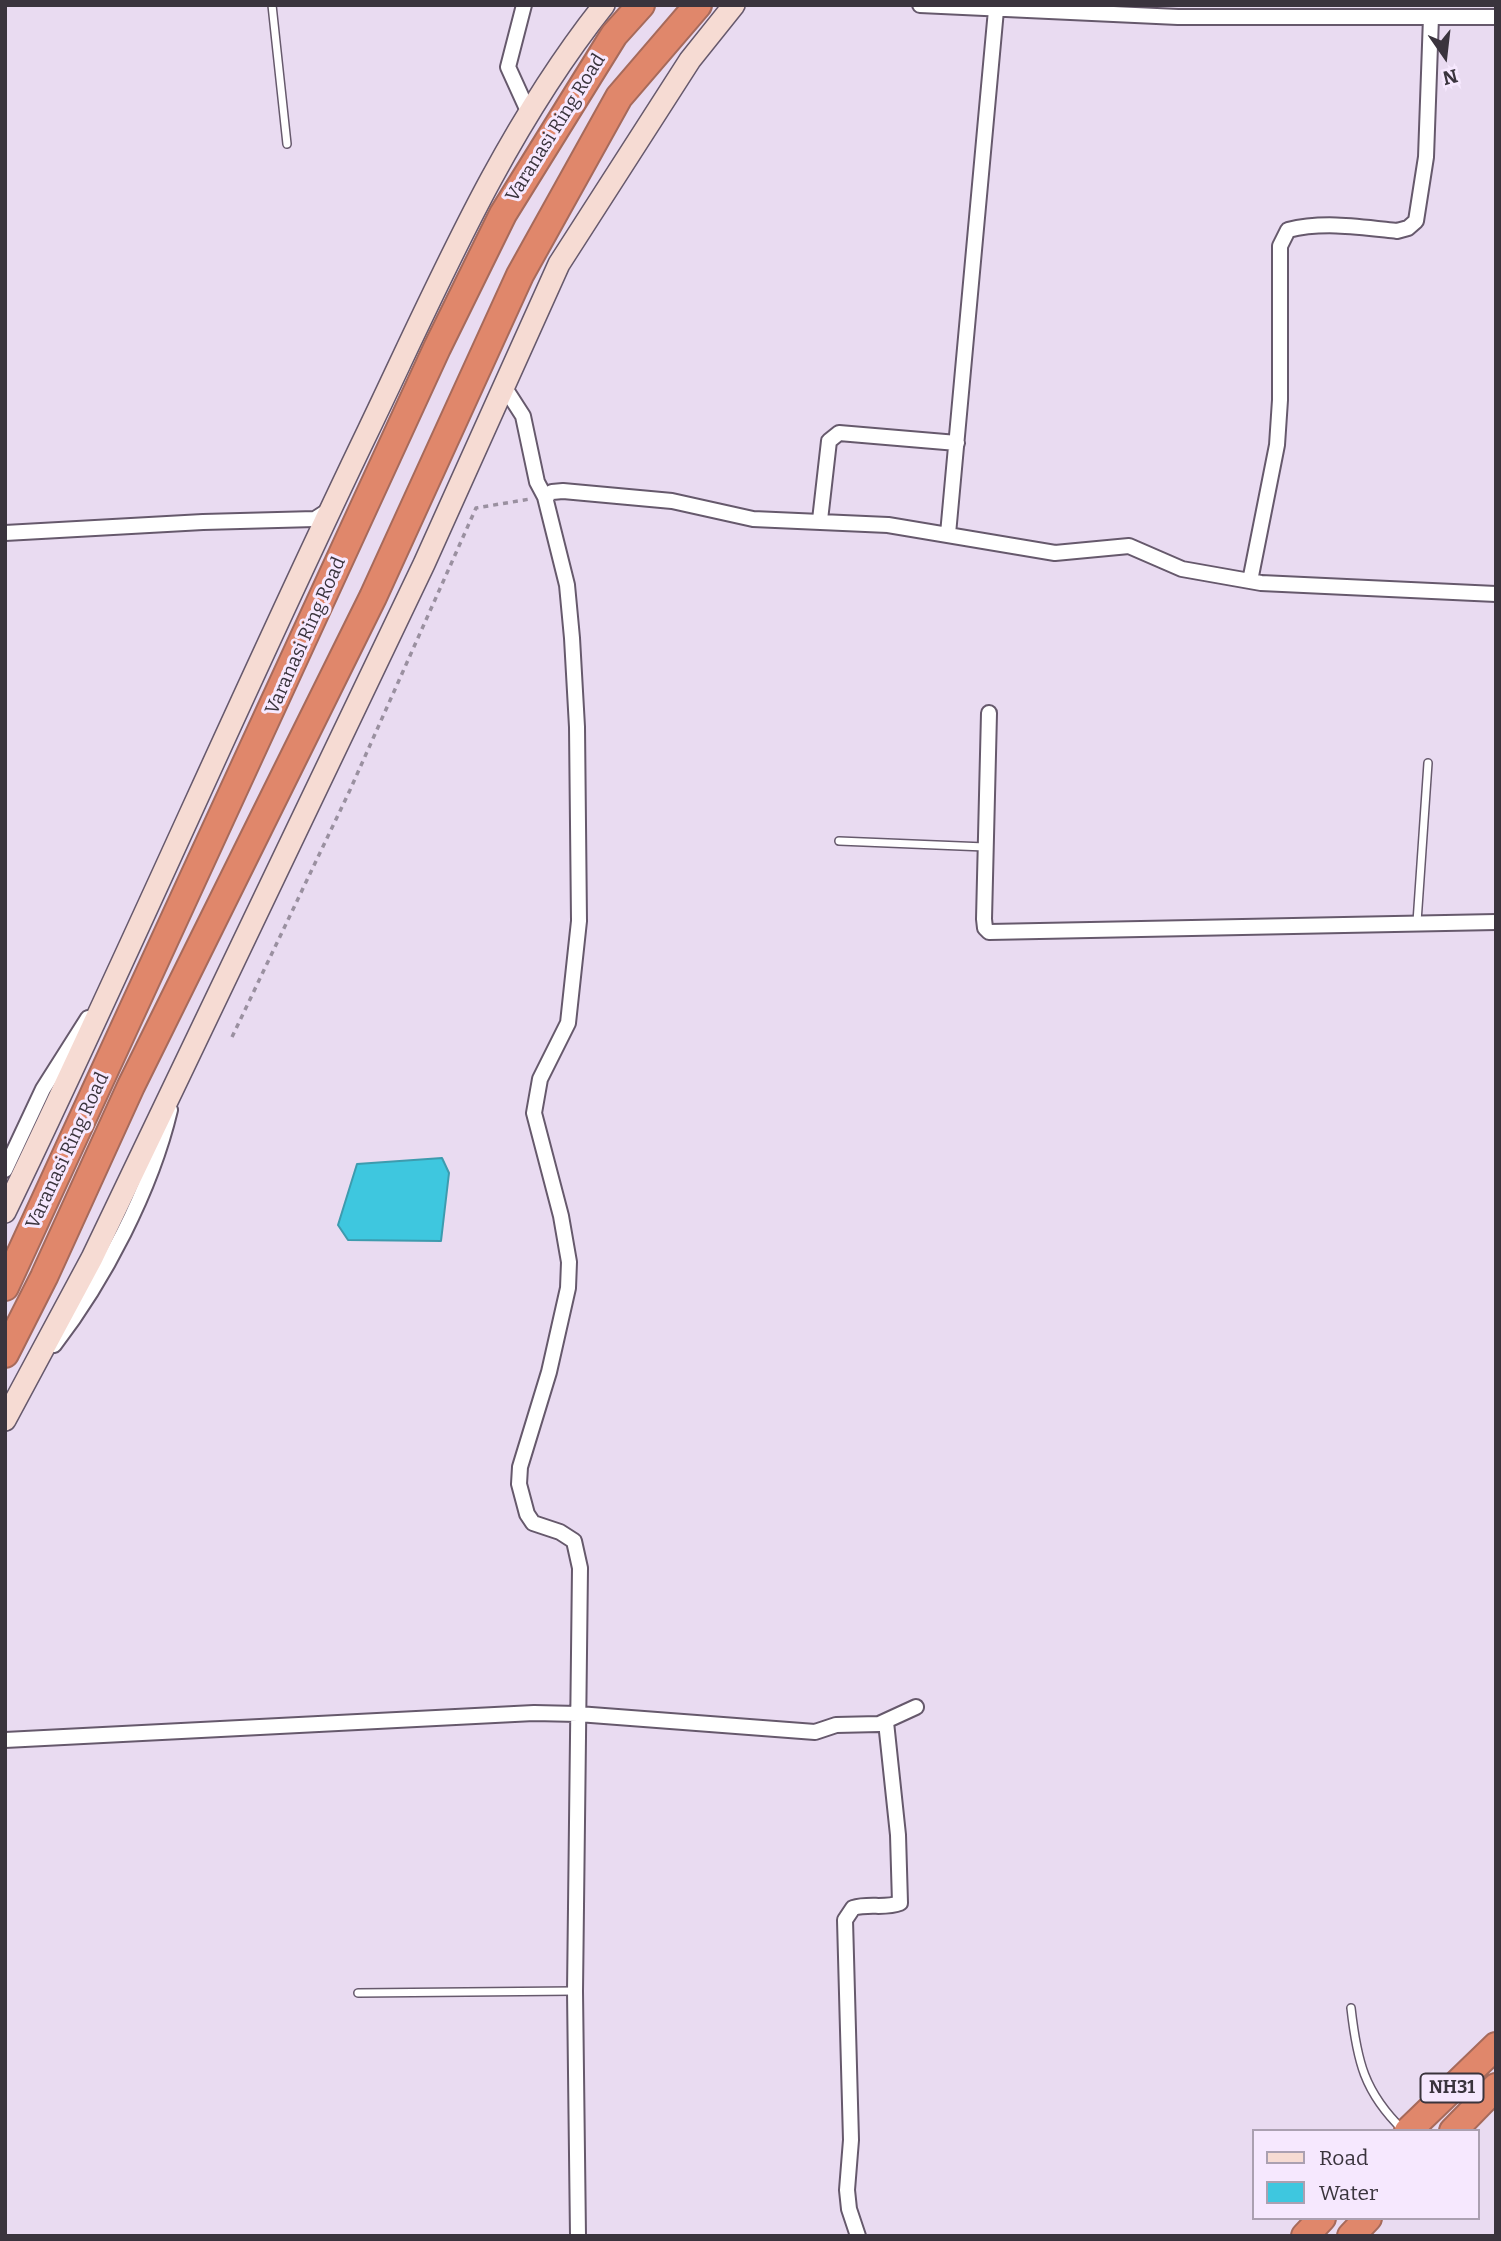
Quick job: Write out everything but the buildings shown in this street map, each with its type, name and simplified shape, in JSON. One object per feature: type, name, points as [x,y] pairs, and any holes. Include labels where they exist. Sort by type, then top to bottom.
[{"type":"highway","name":"Varanasi Ring Road","points":[[5,1287],[437,348],[503,214],[614,35],[641,5]]},
{"type":"highway","points":[[5,1354],[44,1277],[131,1086],[373,597],[520,275],[618,97],[698,5]]},
{"type":"highway","name":"NH31","points":[[1408,2129],[1496,2046]]},
{"type":"highway","name":"NH31","points":[[1455,2129],[1496,2087]]},
{"type":"highway","points":[[1305,2236],[1320,2220]]},
{"type":"highway","points":[[1351,2236],[1366,2220]]},
{"type":"street","points":[[524,5],[508,67],[528,111]]},
{"type":"street","points":[[5,1212],[330,509],[462,233],[528,111],[604,5]]},
{"type":"street","points":[[5,1420],[92,1258],[505,388],[559,264],[690,60],[734,5]]},
{"type":"street","points":[[920,5],[1178,16],[1426,13],[1496,17]]},
{"type":"street","points":[[948,534],[996,10]]},
{"type":"street","points":[[1250,581],[1277,445],[1280,400],[1280,246],[1288,230],[1299,227],[1321,225],[1397,231],[1408,228],[1416,221],[1426,157],[1426,13]]},
{"type":"street","points":[[505,388],[523,416],[537,482],[545,497],[566,585],[577,727],[579,921],[568,1023],[540,1079],[534,1113],[561,1216],[569,1262],[568,1288],[549,1372],[520,1466],[519,1484],[527,1514],[533,1523],[568,1536],[578,1552],[575,1991],[578,2236]]},
{"type":"street","points":[[820,520],[829,441],[832,435],[839,433],[957,443]]},
{"type":"street","points":[[545,497],[552,492],[562,491],[672,501],[753,519],[888,525],[1055,553],[1129,546],[1182,569],[1250,581],[1496,594]]},
{"type":"street","points":[[5,533],[315,519],[330,509]]},
{"type":"street","points":[[989,713],[984,919],[985,928],[989,932],[1496,922]]},
{"type":"street","points":[[5,1170],[43,1089],[124,959]]},
{"type":"street","points":[[5,1740],[578,1714],[815,1732],[836,1725],[886,1722],[916,1707]]},
{"type":"street","points":[[858,2236],[846,2190],[851,2140],[845,1920],[853,1908],[868,1904],[890,1907],[900,1903],[898,1835],[886,1722]]},
{"type":"lane","points":[[272,5],[287,144]]},
{"type":"lane","points":[[1417,922],[1428,763]]},
{"type":"lane","points":[[839,841],[986,847]]},
{"type":"lane","points":[[358,1993],[575,1991]]},
{"type":"lane","points":[[1351,2008],[1356,2053],[1364,2078],[1374,2098],[1404,2129]]},
{"type":"path","points":[[232,1037],[350,790],[476,508],[545,497]]},
{"type":"water","points":[[442,1158],[449,1173],[441,1241],[348,1240],[338,1225],[357,1164]]}]
